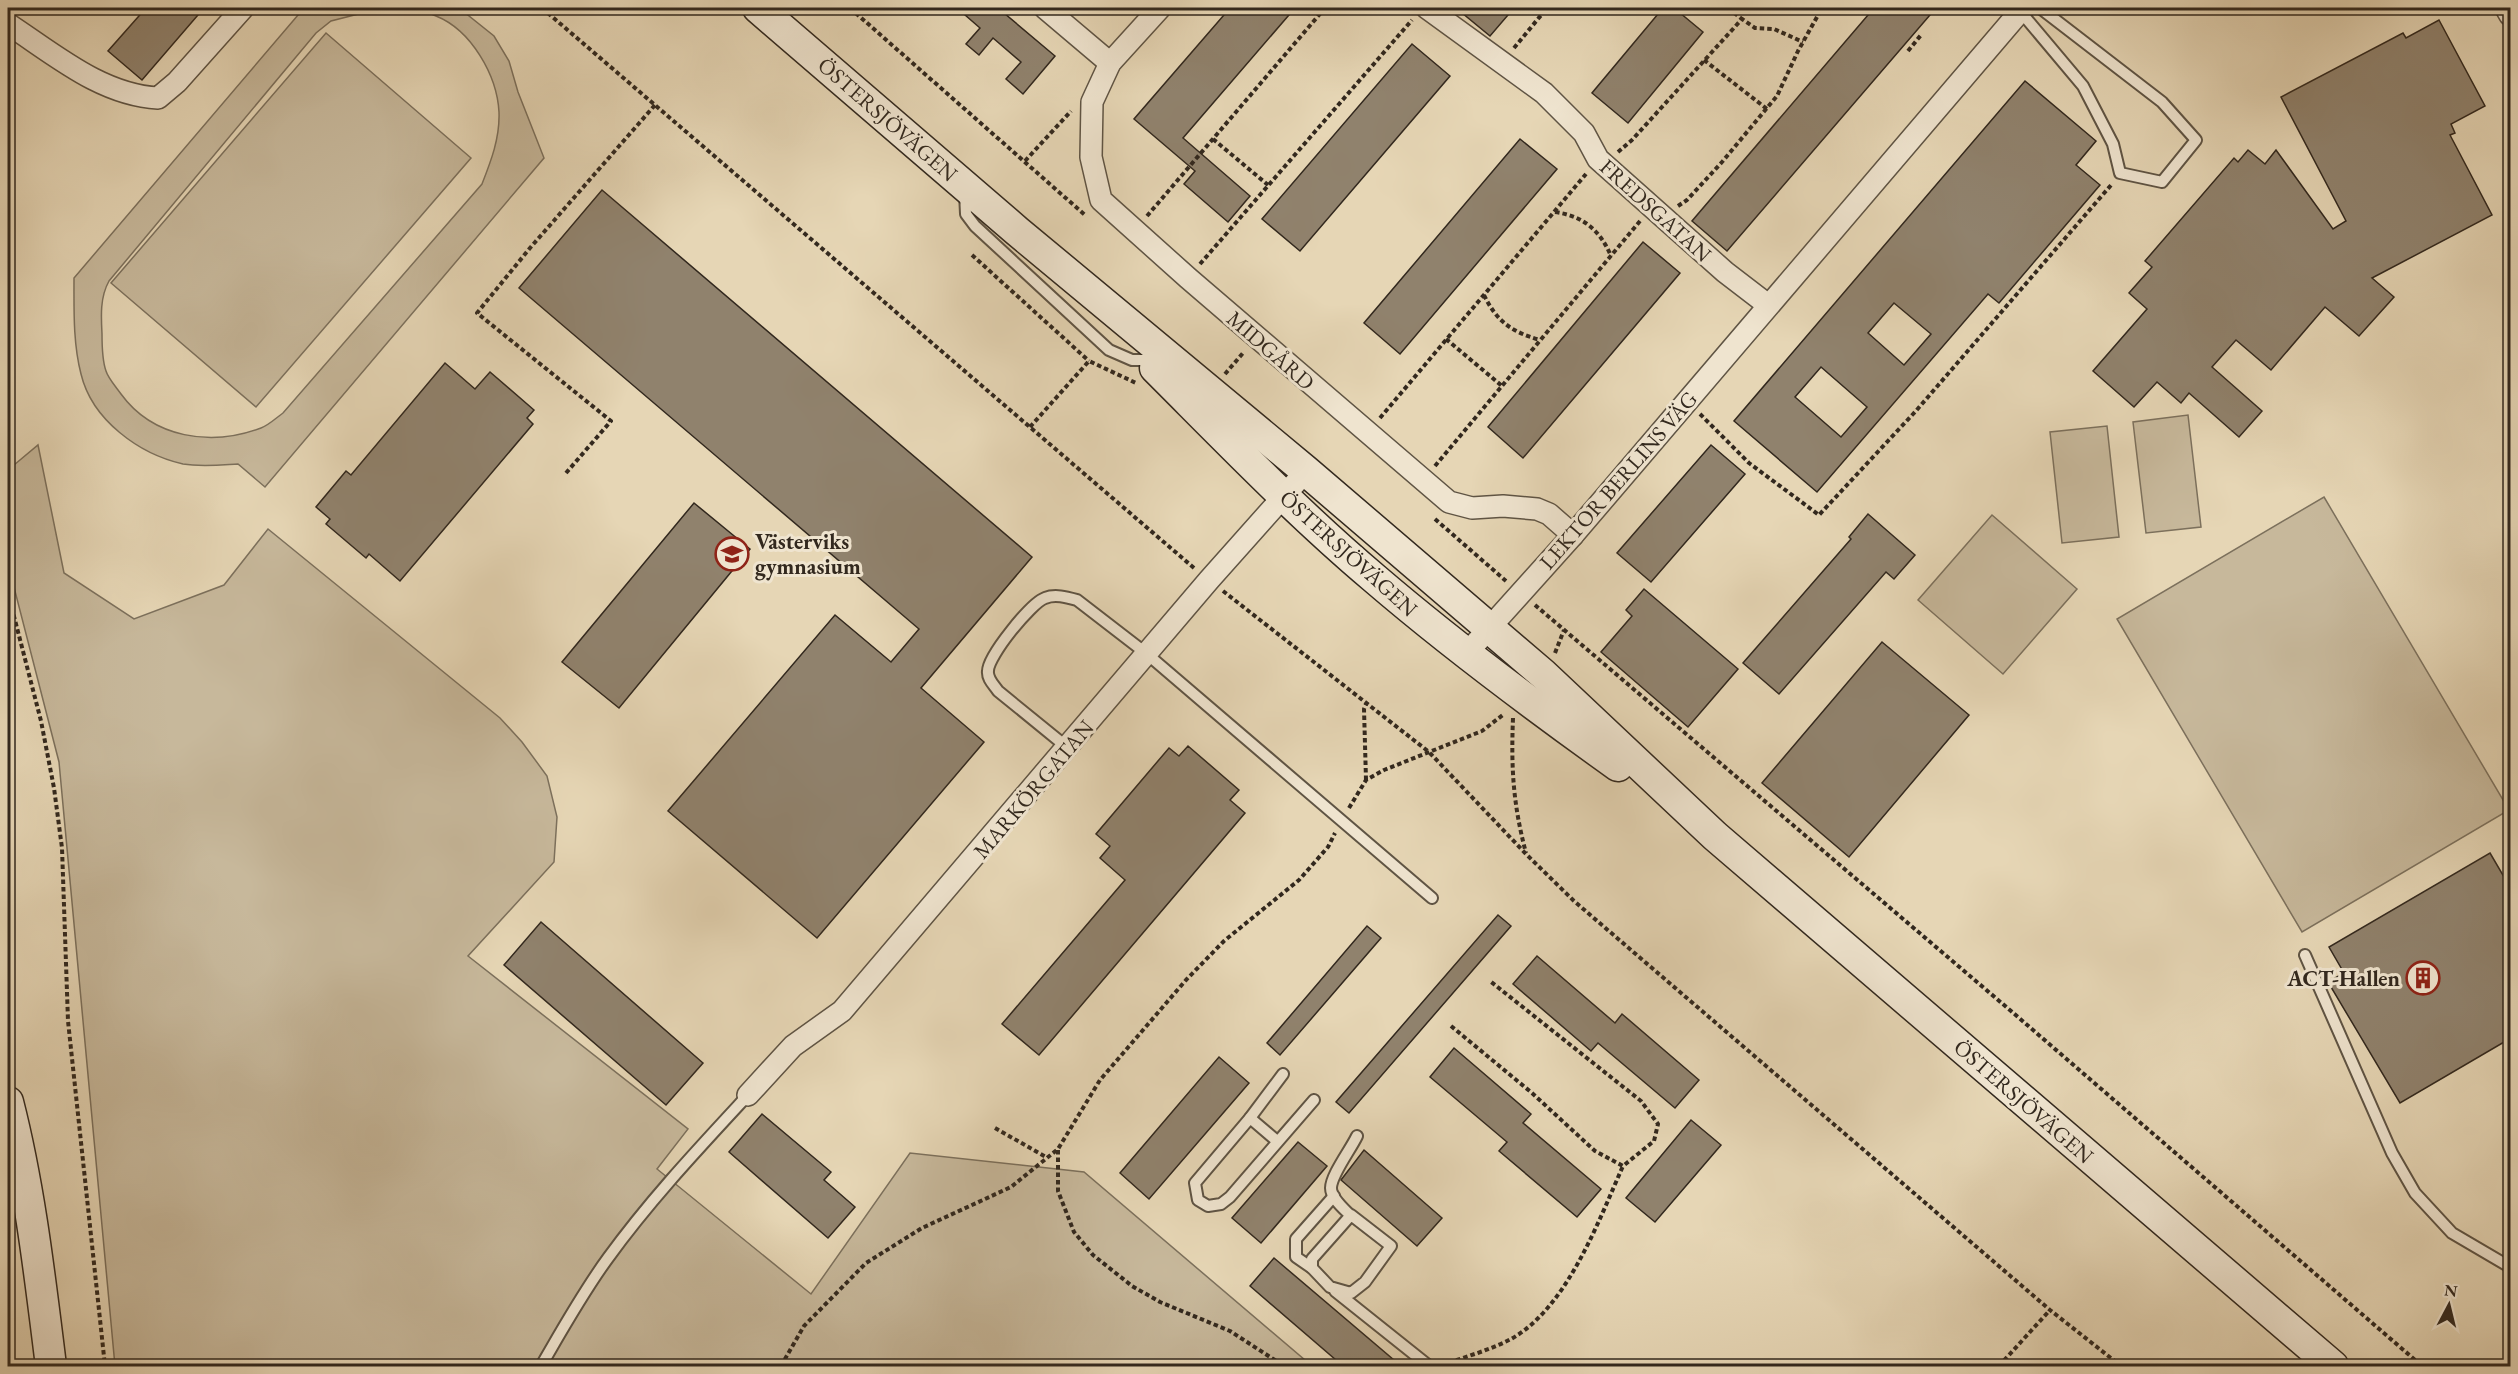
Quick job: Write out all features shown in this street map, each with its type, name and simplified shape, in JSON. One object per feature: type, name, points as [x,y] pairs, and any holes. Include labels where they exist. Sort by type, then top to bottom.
[{"type":"main road","name":"ÖSTERSJÖVÄGEN","points":[[758,8],[1017,231],[1306,471],[1543,674],[1715,836],[2333,1366]]},
{"type":"main road","name":"ÖSTERSJÖVÄGEN","points":[[1017,231],[1143,373],[1284,496],[1372,577],[1466,654],[1518,701],[1715,836]]},
{"type":"main road","points":[[8,1102],[16,1133],[34,1242],[51,1366]]},
{"type":"street","points":[[8,24],[93,80],[135,97],[158,98],[177,82],[243,8]]},
{"type":"street","points":[[1045,8],[1110,63],[1160,8]]},
{"type":"street","points":[[2506,8],[2511,15]]},
{"type":"street","name":"LEKTOR BERLINS VÄG","points":[[1466,654],[1574,535],[1768,305],[2028,9]]},
{"type":"street","name":"FREDSGATAN","points":[[1421,12],[1502,63],[1544,93],[1584,133],[1601,162],[1725,272],[1768,305]]},
{"type":"street","name":"MIDGÅRD","points":[[1110,63],[1092,102],[1091,157],[1101,200],[1188,278],[1449,502],[1472,508],[1503,506],[1538,509],[1550,514],[1574,535]]},
{"type":"street","name":"MARKÖRGATAN","points":[[748,1095],[793,1046],[842,1011],[1209,580],[1306,471]]},
{"type":"lane","points":[[2028,9],[2162,102],[2196,140],[2162,182],[2120,173],[2113,144],[2083,86],[2028,9]]},
{"type":"lane","points":[[966,187],[964,207],[975,226],[1109,350],[1132,360],[1143,373]]},
{"type":"lane","points":[[1068,748],[998,691],[987,671],[991,659],[1034,604],[1046,598],[1063,596],[1077,600],[1147,654],[1432,898]]},
{"type":"lane","points":[[2305,955],[2392,1153],[2415,1193],[2452,1233],[2511,1268]]},
{"type":"lane","points":[[1283,1074],[1250,1118],[1195,1183],[1198,1200],[1208,1206],[1221,1204],[1230,1197],[1314,1100]]},
{"type":"lane","points":[[541,1366],[572,1312],[608,1258],[669,1180],[748,1095]]},
{"type":"lane","points":[[1250,1118],[1277,1141]]},
{"type":"lane","points":[[1330,1287],[1351,1293],[1365,1282],[1391,1246],[1351,1215],[1334,1196],[1331,1188],[1336,1172],[1357,1136]]},
{"type":"lane","points":[[1334,1196],[1296,1239],[1296,1257],[1429,1366]]},
{"type":"lane","points":[[1312,1268],[1312,1259],[1351,1215]]},
{"type":"path","points":[[542,8],[1209,580],[1429,752],[1574,901],[2050,1310],[2121,1366]]},
{"type":"path","points":[[850,8],[1086,216]]},
{"type":"path","points":[[1135,230],[1325,8]]},
{"type":"path","points":[[1502,63],[1547,8]]},
{"type":"path","points":[[1728,8],[1755,28],[1774,29],[1803,42]]},
{"type":"path","points":[[1423,480],[1611,256],[1657,211],[1688,200],[1767,109],[1777,96],[1822,8]]},
{"type":"path","points":[[1188,278],[1421,12]]},
{"type":"path","points":[[1367,432],[1554,211],[1601,162],[1632,140],[1742,19]]},
{"type":"path","points":[[1908,51],[1921,35]]},
{"type":"path","points":[[1704,60],[1767,109]]},
{"type":"path","points":[[1025,161],[1080,102],[1092,102]]},
{"type":"path","points":[[566,473],[611,421],[477,313],[530,248],[655,105]]},
{"type":"path","points":[[1213,139],[1268,185]]},
{"type":"path","points":[[1687,401],[1749,463],[1819,515],[1916,412],[2120,173]]},
{"type":"path","points":[[1554,211],[1573,216],[1594,228],[1601,236],[1611,256]]},
{"type":"path","points":[[972,255],[1089,361],[1143,373]]},
{"type":"path","points":[[1484,295],[1494,312],[1509,328],[1521,335],[1540,340]]},
{"type":"path","points":[[1446,339],[1502,386]]},
{"type":"path","points":[[1234,345],[1252,361]]},
{"type":"path","points":[[1030,427],[1089,361]]},
{"type":"path","points":[[1430,515],[2422,1366]]},
{"type":"path","points":[[8,593],[41,721],[54,788],[62,848],[68,1021],[105,1366]]},
{"type":"path","points":[[1543,674],[1556,652],[1564,630]]},
{"type":"path","points":[[782,1366],[804,1326],[866,1263],[922,1228],[1011,1187],[1058,1149],[1100,1080],[1186,980],[1224,941],[1299,880],[1328,847],[1366,780],[1384,770],[1482,731],[1518,701]]},
{"type":"path","points":[[1518,701],[1511,767],[1513,798],[1526,854]]},
{"type":"path","points":[[1366,704],[1364,709],[1366,780]]},
{"type":"path","points":[[1436,1366],[1486,1350],[1513,1338],[1555,1298],[1587,1245],[1623,1166],[1654,1141],[1658,1124],[1641,1101],[1490,981]]},
{"type":"path","points":[[1451,1026],[1532,1093],[1595,1151],[1623,1166]]},
{"type":"path","points":[[995,1128],[1047,1158]]},
{"type":"path","points":[[1058,1149],[1058,1191],[1074,1232],[1093,1255],[1132,1286],[1160,1302],[1230,1331],[1284,1366]]},
{"type":"path","points":[[2000,1366],[2050,1310]]},
{"type":"shaded area","points":[[304,8],[382,8],[459,8],[494,36],[509,61],[518,92],[544,158],[265,487],[238,464],[210,466],[183,464],[166,459],[134,443],[107,420],[95,406],[87,391],[78,362],[75,338],[74,278]],"holes":[[[382,8],[409,9],[436,16],[460,32],[480,55],[493,83],[499,112],[494,149],[482,184],[283,413],[270,423],[242,434],[203,437],[184,435],[149,421],[121,394],[108,377],[105,367],[101,314],[109,281],[316,33],[331,21]]]},
{"type":"shaded area","points":[[326,33],[471,158],[256,407],[111,283]]},
{"type":"shaded area","points":[[2188,415],[2201,527],[2146,533],[2133,422]]},
{"type":"shaded area","points":[[2107,426],[2119,537],[2062,543],[2050,432]]},
{"type":"shaded area","points":[[38,445],[64,573],[134,619],[224,585],[268,529],[500,718],[522,742],[547,776],[557,817],[554,862],[468,956],[688,1129],[657,1169],[811,1294],[910,1153],[1084,1172],[1312,1366],[115,1366],[59,762],[8,564],[8,470]]},
{"type":"shaded area","points":[[2324,497],[2509,810],[2302,932],[2117,619]]},
{"type":"shaded area","points":[[1992,515],[2077,589],[2003,674],[1918,600]]},
{"type":"building","points":[[146,8],[204,8],[142,80],[108,51]]},
{"type":"building","points":[[957,8],[998,8],[1055,56],[1023,94],[1006,79],[1021,62],[993,38],[979,55],[966,44],[980,28]]},
{"type":"building","points":[[1230,8],[1295,8],[1183,138],[1250,196],[1228,222],[1184,184],[1195,171],[1134,119]]},
{"type":"building","points":[[1456,8],[1514,8],[1490,36]]},
{"type":"building","points":[[1663,8],[1674,8],[1703,32],[1628,123],[1592,93]]},
{"type":"building","points":[[1874,8],[1936,8],[1727,251],[1692,221]]},
{"type":"building","points":[[2439,20],[2485,106],[2451,124],[2455,133],[2450,135],[2492,215],[2372,278],[2394,297],[2359,336],[2325,307],[2271,370],[2236,340],[2212,367],[2262,411],[2239,437],[2189,393],[2181,403],[2157,382],[2134,407],[2093,371],[2147,309],[2129,293],[2152,267],[2145,261],[2234,158],[2238,162],[2248,150],[2265,164],[2276,150],[2333,229],[2346,221],[2281,97],[2403,33],[2406,38]]},
{"type":"building","points":[[1412,44],[1450,76],[1300,251],[1262,219]]},
{"type":"building","points":[[2025,81],[2096,141],[2076,165],[2100,185],[1999,303],[1988,294],[1817,492],[1734,421]],"holes":[[[1894,303],[1931,334],[1904,365],[1868,333]],[[1821,367],[1867,407],[1841,437],[1795,397]]]},
{"type":"building","points":[[1520,139],[1557,169],[1400,354],[1364,323]]},
{"type":"building","points":[[602,190],[1032,557],[921,688],[984,742],[817,938],[668,811],[835,615],[891,662],[919,629],[519,288]]},
{"type":"building","points":[[1643,242],[1680,273],[1523,458],[1488,427]]},
{"type":"building","points":[[445,363],[475,389],[490,372],[534,410],[527,418],[533,424],[400,581],[369,554],[366,558],[326,524],[330,519],[316,507],[346,471],[351,475]]},
{"type":"building","points":[[1711,445],[1745,474],[1651,582],[1617,553]]},
{"type":"building","points":[[694,503],[750,549],[619,708],[562,662]]},
{"type":"building","points":[[1868,514],[1915,555],[1894,579],[1886,572],[1779,694],[1743,663],[1851,539],[1849,537]]},
{"type":"building","points":[[1644,589],[1738,669],[1688,727],[1601,652],[1632,616],[1626,610]]},
{"type":"building","points":[[1882,642],[1969,715],[1849,857],[1762,783]]},
{"type":"building","points":[[1188,746],[1239,790],[1230,800],[1245,813],[1039,1055],[1002,1024],[1125,880],[1100,858],[1110,846],[1096,834],[1169,748],[1179,756]]},
{"type":"building","name":"ACT-Hallen","points":[[2490,853],[2504,877],[2511,873],[2511,1038],[2400,1103],[2328,982],[2344,973],[2329,947]]},
{"type":"building","points":[[1498,915],[1511,926],[1349,1113],[1336,1102]]},
{"type":"building","points":[[541,922],[703,1063],[666,1105],[504,965]]},
{"type":"building","points":[[1367,926],[1381,938],[1280,1055],[1267,1043]]},
{"type":"building","points":[[1537,956],[1615,1023],[1622,1014],[1699,1080],[1675,1108],[1598,1043],[1591,1051],[1513,984]]},
{"type":"building","points":[[1454,1048],[1531,1114],[1523,1123],[1601,1189],[1577,1217],[1499,1151],[1507,1142],[1430,1077]]},
{"type":"building","points":[[1219,1057],[1249,1083],[1149,1199],[1120,1173]]},
{"type":"building","points":[[762,1114],[831,1172],[824,1180],[855,1207],[828,1238],[729,1152]]},
{"type":"building","points":[[1691,1120],[1721,1145],[1655,1222],[1626,1198]]},
{"type":"building","points":[[1298,1142],[1327,1166],[1261,1243],[1232,1218]]},
{"type":"building","points":[[1364,1150],[1442,1218],[1417,1246],[1341,1180]]},
{"type":"building","points":[[1274,1258],[1401,1366],[1343,1366],[1250,1286]]},
{"type":"place","name":"Västerviks gymnasium","points":[[732,554]]},
{"type":"place","name":"ACT-Hallen","points":[[2423,978]]}]
